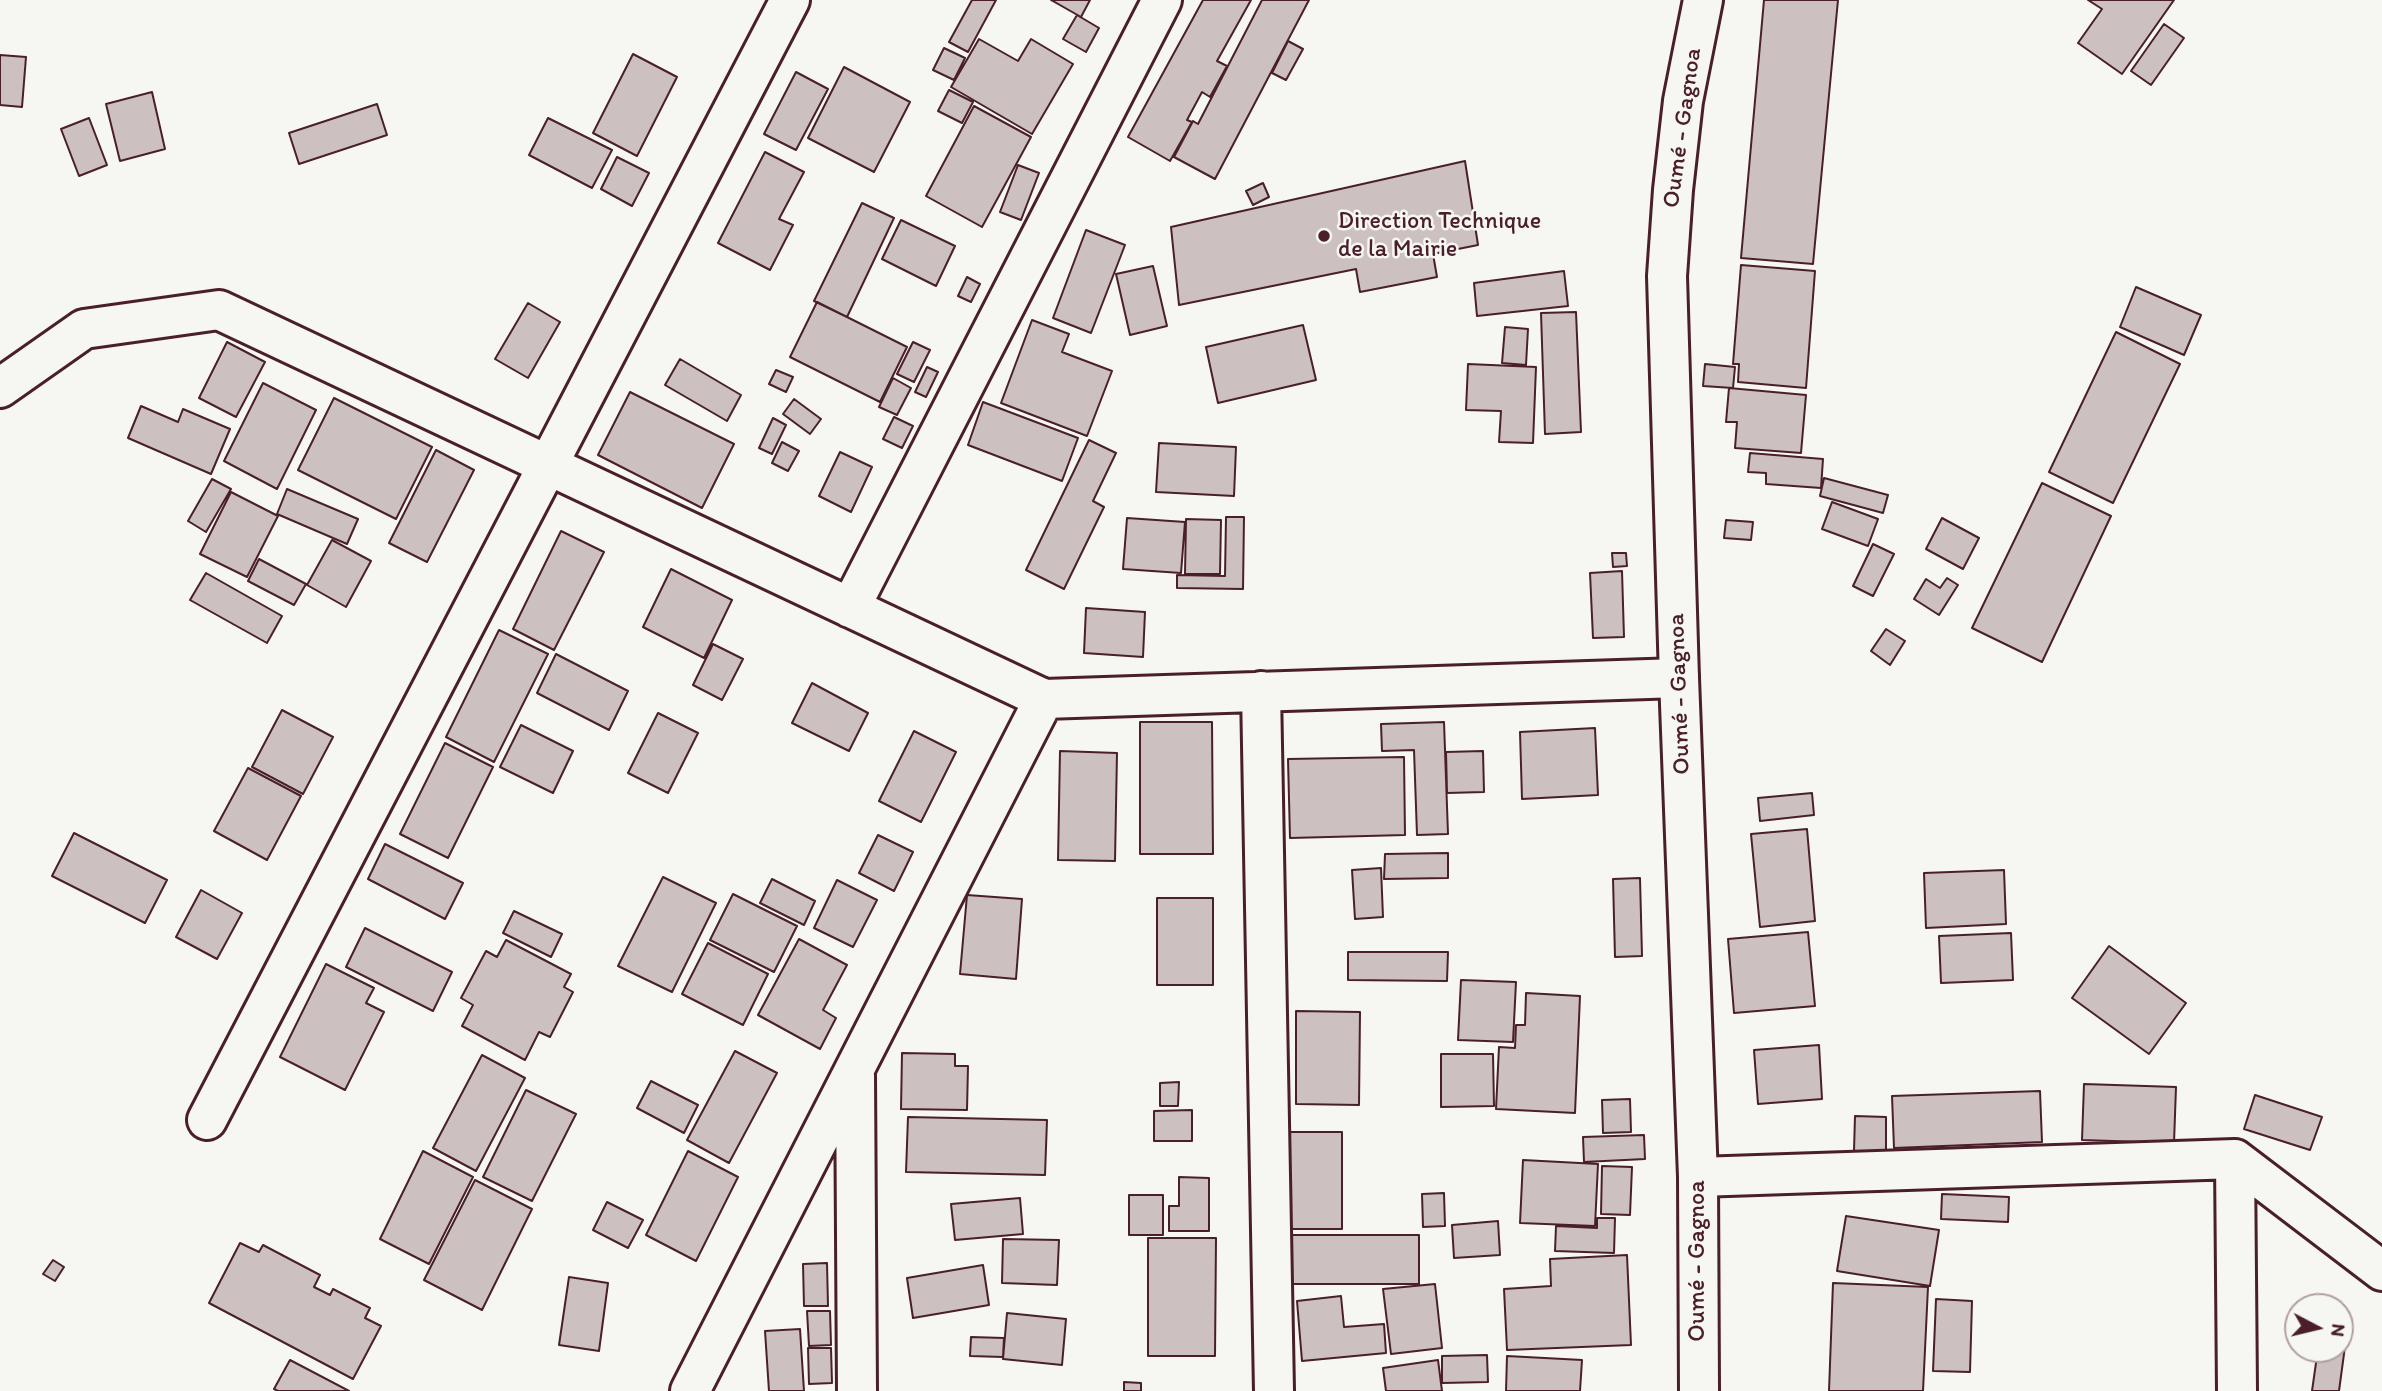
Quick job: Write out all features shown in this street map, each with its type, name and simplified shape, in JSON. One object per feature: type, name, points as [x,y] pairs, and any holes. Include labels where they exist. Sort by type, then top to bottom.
[{"type":"street","points":[[207,1120],[790,0]]},
{"type":"street","points":[[850,608],[1161,0]]},
{"type":"street","name":"Oumé - Gagnoa","points":[[1699,1391],[1698,1177],[1667,276],[1683,101],[1703,0]]},
{"type":"street","points":[[0,388],[84,329],[219,310],[1044,699],[1679,677]]},
{"type":"street","points":[[1261,691],[1273,1391]]},
{"type":"street","points":[[690,1391],[1044,699]]},
{"type":"street","points":[[855,1068],[857,1391]]},
{"type":"street","points":[[2235,1159],[2236,1391]]},
{"type":"street","points":[[1698,1177],[2235,1159],[2382,1271]]},
{"type":"building","points":[[972,0],[996,0],[968,52],[949,42]]},
{"type":"building","points":[[1051,0],[1090,0],[1081,17]]},
{"type":"building","points":[[1203,0],[1251,0],[1217,61],[1227,66],[1210,97],[1202,92],[1187,120],[1192,122],[1170,161],[1128,137]]},
{"type":"building","points":[[1262,0],[1309,0],[1215,179],[1174,157],[1193,121],[1198,124]]},
{"type":"building","points":[[1764,0],[1838,0],[1813,264],[1741,258]]},
{"type":"building","points":[[2088,0],[2174,0],[2122,74],[2078,43],[2102,9]]},
{"type":"building","points":[[1077,15],[1099,28],[1086,52],[1063,39]]},
{"type":"building","points":[[2164,24],[2184,38],[2151,85],[2131,71]]},
{"type":"building","points":[[979,39],[1018,61],[1031,39],[1073,64],[1032,134],[951,87]]},
{"type":"building","points":[[1288,41],[1303,49],[1286,80],[1272,73]]},
{"type":"building","points":[[944,48],[965,58],[954,80],[933,70]]},
{"type":"building","points":[[633,54],[677,77],[637,156],[593,133]]},
{"type":"building","points":[[0,55],[26,57],[22,107],[0,105]]},
{"type":"building","points":[[844,67],[910,102],[874,172],[808,138]]},
{"type":"building","points":[[796,72],[828,89],[796,150],[764,134]]},
{"type":"building","points":[[949,90],[973,102],[962,123],[938,111]]},
{"type":"building","points":[[152,92],[165,149],[120,161],[106,104]]},
{"type":"building","points":[[377,104],[387,135],[299,164],[289,133]]},
{"type":"building","points":[[974,106],[1031,137],[982,227],[926,196]]},
{"type":"building","points":[[89,118],[107,165],[79,176],[61,129]]},
{"type":"building","points":[[548,118],[612,150],[592,188],[529,155]]},
{"type":"building","points":[[765,152],[804,172],[779,219],[793,225],[770,270],[718,243]]},
{"type":"building","points":[[617,157],[649,173],[632,206],[601,189]]},
{"type":"building","name":"Direction Technique de la Mairie","points":[[1465,161],[1478,245],[1433,254],[1437,277],[1360,292],[1356,269],[1179,305],[1171,227]]},
{"type":"building","points":[[1018,165],[1039,173],[1021,220],[1000,212]]},
{"type":"building","points":[[1263,183],[1269,197],[1253,205],[1246,191]]},
{"type":"building","points":[[862,203],[894,218],[847,317],[814,301]]},
{"type":"building","points":[[901,220],[955,246],[936,286],[882,259]]},
{"type":"building","points":[[1086,230],[1125,245],[1091,333],[1053,318]]},
{"type":"building","points":[[1741,265],[1815,271],[1806,388],[1738,382],[1739,364],[1733,364]]},
{"type":"building","points":[[1153,266],[1167,326],[1130,335],[1116,274]]},
{"type":"building","points":[[1564,271],[1568,306],[1477,316],[1474,283]]},
{"type":"building","points":[[967,277],[980,284],[971,302],[958,296]]},
{"type":"building","points":[[2136,287],[2201,315],[2184,355],[2120,327]]},
{"type":"building","points":[[817,302],[907,347],[880,402],[790,357]]},
{"type":"building","points":[[528,303],[560,322],[528,378],[495,359]]},
{"type":"building","points":[[1576,312],[1581,432],[1545,434],[1541,313]]},
{"type":"building","points":[[1032,320],[1069,334],[1062,352],[1112,371],[1087,436],[1001,403]]},
{"type":"building","points":[[1303,325],[1316,380],[1218,403],[1206,347]]},
{"type":"building","points":[[1505,327],[1528,329],[1526,365],[1502,363]]},
{"type":"building","points":[[2116,332],[2180,364],[2113,503],[2049,472]]},
{"type":"building","points":[[227,342],[265,362],[236,417],[199,398]]},
{"type":"building","points":[[913,342],[930,350],[914,382],[897,374]]},
{"type":"building","points":[[680,359],[741,395],[727,421],[665,385]]},
{"type":"building","points":[[1468,364],[1536,367],[1533,443],[1499,442],[1501,411],[1466,410]]},
{"type":"building","points":[[1705,364],[1735,367],[1733,388],[1703,386]]},
{"type":"building","points":[[927,367],[938,372],[926,397],[915,392]]},
{"type":"building","points":[[776,370],[793,377],[786,392],[769,384]]},
{"type":"building","points":[[893,378],[911,388],[897,415],[879,407]]},
{"type":"building","points":[[263,383],[316,410],[277,489],[224,461]]},
{"type":"building","points":[[1729,388],[1806,395],[1801,453],[1735,448],[1737,422],[1726,422]]},
{"type":"building","points":[[630,392],[734,444],[702,508],[598,455]]},
{"type":"building","points":[[334,398],[432,447],[396,519],[298,470]]},
{"type":"building","points":[[794,399],[821,419],[810,434],[783,414]]},
{"type":"building","points":[[983,402],[1078,438],[1062,481],[968,445]]},
{"type":"building","points":[[141,406],[178,422],[183,409],[230,429],[211,474],[128,438]]},
{"type":"building","points":[[894,417],[913,426],[902,448],[883,439]]},
{"type":"building","points":[[773,418],[786,425],[772,454],[759,448]]},
{"type":"building","points":[[1089,440],[1116,453],[1093,501],[1104,507],[1064,589],[1026,570]]},
{"type":"building","points":[[782,442],[799,451],[788,471],[772,463]]},
{"type":"building","points":[[1159,443],[1236,447],[1234,496],[1156,492]]},
{"type":"building","points":[[436,450],[474,470],[427,562],[389,543]]},
{"type":"building","points":[[840,452],[872,467],[851,512],[819,496]]},
{"type":"building","points":[[1750,453],[1823,459],[1821,488],[1766,484],[1766,473],[1748,472]]},
{"type":"building","points":[[1824,478],[1888,495],[1883,513],[1820,496]]},
{"type":"building","points":[[212,479],[231,489],[206,532],[188,521]]},
{"type":"building","points":[[2042,483],[2111,516],[2042,662],[1972,628]]},
{"type":"building","points":[[287,489],[358,519],[347,544],[277,514]]},
{"type":"building","points":[[231,492],[278,516],[247,577],[200,554]]},
{"type":"building","points":[[1832,502],[1878,519],[1868,546],[1822,529]]},
{"type":"building","points":[[1226,517],[1244,517],[1243,589],[1177,588],[1177,575],[1225,576]]},
{"type":"building","points":[[1127,518],[1185,522],[1181,573],[1123,569]]},
{"type":"building","points":[[1942,518],[1979,538],[1963,569],[1926,549]]},
{"type":"building","points":[[1186,519],[1221,520],[1220,574],[1185,574]]},
{"type":"building","points":[[1726,520],[1753,522],[1751,540],[1724,538]]},
{"type":"building","points":[[561,531],[604,552],[554,650],[513,629]]},
{"type":"building","points":[[332,540],[371,561],[346,607],[307,585]]},
{"type":"building","points":[[1873,544],[1894,554],[1873,596],[1853,586]]},
{"type":"building","points":[[1612,553],[1626,553],[1627,566],[1613,567]]},
{"type":"building","points":[[259,559],[306,584],[294,605],[248,581]]},
{"type":"building","points":[[671,569],[732,600],[704,658],[643,627]]},
{"type":"building","points":[[1622,571],[1624,637],[1593,638],[1590,573]]},
{"type":"building","points":[[206,573],[282,616],[267,643],[190,600]]},
{"type":"building","points":[[1947,578],[1958,585],[1939,615],[1914,599],[1926,579],[1940,588]]},
{"type":"building","points":[[1086,608],[1145,612],[1143,657],[1084,653]]},
{"type":"building","points":[[1886,629],[1905,641],[1890,665],[1871,651]]},
{"type":"building","points":[[499,630],[548,654],[494,762],[446,737]]},
{"type":"building","points":[[713,644],[743,659],[722,700],[693,685]]},
{"type":"building","points":[[556,654],[628,691],[609,730],[537,693]]},
{"type":"building","points":[[812,683],[868,713],[849,751],[792,723]]},
{"type":"building","points":[[282,710],[333,737],[303,794],[252,767]]},
{"type":"building","points":[[658,713],[698,733],[668,793],[628,773]]},
{"type":"building","points":[[1140,722],[1212,722],[1213,854],[1140,854]]},
{"type":"building","points":[[1444,722],[1448,834],[1417,835],[1414,750],[1382,751],[1381,724]]},
{"type":"building","points":[[521,725],[573,751],[553,793],[500,767]]},
{"type":"building","points":[[1595,728],[1598,795],[1522,799],[1520,732]]},
{"type":"building","points":[[914,731],[956,752],[921,822],[879,801]]},
{"type":"building","points":[[445,743],[493,767],[448,858],[400,834]]},
{"type":"building","points":[[1060,751],[1117,753],[1115,861],[1058,860]]},
{"type":"building","points":[[1483,751],[1484,792],[1447,793],[1446,752]]},
{"type":"building","points":[[1404,757],[1405,835],[1290,838],[1288,759]]},
{"type":"building","points":[[248,768],[301,796],[267,860],[214,831]]},
{"type":"building","points":[[1812,793],[1814,815],[1760,821],[1758,798]]},
{"type":"building","points":[[1807,829],[1815,921],[1760,927],[1751,834]]},
{"type":"building","points":[[74,833],[167,880],[145,923],[52,876]]},
{"type":"building","points":[[878,835],[913,852],[894,891],[859,873]]},
{"type":"building","points":[[385,844],[463,883],[445,919],[368,879]]},
{"type":"building","points":[[1448,853],[1448,878],[1384,879],[1385,854]]},
{"type":"building","points":[[1381,868],[1383,917],[1355,919],[1352,870]]},
{"type":"building","points":[[2004,870],[2006,924],[1926,928],[1924,873]]},
{"type":"building","points":[[663,877],[716,903],[672,992],[618,966]]},
{"type":"building","points":[[1640,878],[1642,956],[1615,957],[1613,879]]},
{"type":"building","points":[[772,879],[815,901],[804,925],[760,903]]},
{"type":"building","points":[[837,880],[877,900],[853,947],[814,928]]},
{"type":"building","points":[[201,890],[242,913],[217,959],[176,937]]},
{"type":"building","points":[[733,894],[797,926],[774,972],[710,940]]},
{"type":"building","points":[[967,895],[1022,899],[1016,979],[960,974]]},
{"type":"building","points":[[1157,898],[1213,898],[1213,985],[1157,985]]},
{"type":"building","points":[[514,911],[562,934],[551,957],[503,933]]},
{"type":"building","points":[[365,928],[452,972],[433,1011],[346,967]]},
{"type":"building","points":[[1808,932],[1815,1006],[1734,1013],[1728,939]]},
{"type":"building","points":[[2011,933],[2013,980],[1941,983],[1939,936]]},
{"type":"building","points":[[799,939],[847,965],[823,1010],[836,1018],[820,1049],[758,1015]]},
{"type":"building","points":[[506,940],[571,974],[564,987],[573,992],[550,1037],[539,1032],[525,1060],[462,1026],[473,1005],[461,998],[486,951],[497,957]]},
{"type":"building","points":[[708,943],[768,974],[743,1025],[682,994]]},
{"type":"building","points":[[2109,946],[2186,1003],[2149,1054],[2072,998]]},
{"type":"building","points":[[1348,952],[1448,952],[1447,981],[1348,980]]},
{"type":"building","points":[[326,964],[374,988],[366,1003],[384,1012],[345,1090],[280,1057]]},
{"type":"building","points":[[1461,980],[1516,982],[1513,1042],[1458,1040]]},
{"type":"building","points":[[1526,993],[1580,996],[1575,1113],[1496,1109],[1499,1047],[1515,1048],[1516,1025],[1525,1025]]},
{"type":"building","points":[[1296,1011],[1360,1012],[1359,1105],[1296,1104]]},
{"type":"building","points":[[1819,1045],[1822,1099],[1758,1104],[1754,1050]]},
{"type":"building","points":[[735,1051],[777,1073],[729,1163],[687,1140]]},
{"type":"building","points":[[902,1053],[955,1054],[955,1066],[968,1066],[967,1110],[901,1109]]},
{"type":"building","points":[[1441,1054],[1493,1054],[1494,1106],[1441,1107]]},
{"type":"building","points":[[482,1055],[525,1078],[476,1171],[433,1148]]},
{"type":"building","points":[[651,1081],[698,1105],[684,1133],[637,1108]]},
{"type":"building","points":[[1179,1082],[1178,1106],[1160,1106],[1160,1083]]},
{"type":"building","points":[[2084,1084],[2176,1087],[2174,1143],[2082,1140]]},
{"type":"building","points":[[526,1090],[576,1114],[532,1201],[483,1177]]},
{"type":"building","points":[[2040,1091],[2042,1142],[1894,1148],[1892,1096]]},
{"type":"building","points":[[2255,1095],[2322,1117],[2310,1150],[2244,1129]]},
{"type":"building","points":[[1630,1099],[1631,1132],[1603,1133],[1602,1100]]},
{"type":"building","points":[[1192,1110],[1192,1141],[1154,1141],[1154,1111]]},
{"type":"building","points":[[1855,1116],[1886,1117],[1886,1152],[1854,1151]]},
{"type":"building","points":[[908,1117],[1047,1120],[1045,1175],[906,1172]]},
{"type":"building","points":[[1288,1132],[1342,1132],[1342,1229],[1289,1229]]},
{"type":"building","points":[[1644,1135],[1645,1159],[1584,1162],[1583,1137]]},
{"type":"building","points":[[423,1151],[473,1177],[429,1264],[380,1239]]},
{"type":"building","points":[[688,1151],[738,1177],[696,1261],[646,1235]]},
{"type":"building","points":[[1523,1160],[1598,1164],[1595,1226],[1520,1223]]},
{"type":"building","points":[[1602,1166],[1632,1167],[1630,1215],[1601,1214]]},
{"type":"building","points":[[1179,1177],[1209,1178],[1209,1231],[1169,1231],[1169,1206],[1179,1206]]},
{"type":"building","points":[[475,1180],[532,1209],[482,1310],[424,1280]]},
{"type":"building","points":[[1444,1193],[1445,1226],[1423,1227],[1422,1194]]},
{"type":"building","points":[[1942,1194],[2009,1197],[2008,1222],[1941,1219]]},
{"type":"building","points":[[1129,1195],[1163,1195],[1163,1235],[1129,1235]]},
{"type":"building","points":[[1020,1198],[1023,1234],[955,1240],[951,1204]]},
{"type":"building","points":[[607,1202],[643,1220],[628,1248],[593,1230]]},
{"type":"building","points":[[1846,1216],[1939,1230],[1930,1286],[1837,1271]]},
{"type":"building","points":[[1597,1218],[1615,1218],[1614,1253],[1555,1251],[1556,1226],[1597,1228]]},
{"type":"building","points":[[1498,1221],[1500,1255],[1454,1258],[1452,1225]]},
{"type":"building","points":[[1290,1235],[1419,1235],[1419,1284],[1290,1284]]},
{"type":"building","points":[[1148,1238],[1216,1238],[1215,1356],[1148,1356]]},
{"type":"building","points":[[1003,1239],[1059,1240],[1057,1285],[1002,1283]]},
{"type":"building","points":[[240,1243],[259,1252],[263,1245],[320,1275],[314,1287],[330,1295],[333,1289],[370,1308],[365,1318],[381,1326],[353,1379],[209,1303]]},
{"type":"building","points":[[1627,1255],[1631,1345],[1507,1350],[1504,1289],[1551,1286],[1550,1259]]},
{"type":"building","points":[[53,1260],[64,1267],[55,1281],[43,1274]]},
{"type":"building","points":[[827,1263],[828,1306],[804,1306],[803,1264]]},
{"type":"building","points":[[983,1265],[989,1305],[913,1318],[907,1278]]},
{"type":"building","points":[[569,1277],[608,1283],[599,1351],[559,1345]]},
{"type":"building","points":[[1833,1283],[1928,1287],[1923,1391],[1829,1391]]},
{"type":"building","points":[[1435,1284],[1442,1348],[1391,1354],[1383,1289]]},
{"type":"building","points":[[1341,1296],[1344,1327],[1384,1324],[1386,1353],[1302,1361],[1297,1301]]},
{"type":"building","points":[[1936,1299],[1972,1301],[1970,1372],[1933,1371]]},
{"type":"building","points":[[807,1311],[830,1311],[831,1345],[809,1346]]},
{"type":"building","points":[[1007,1313],[1066,1319],[1062,1365],[1003,1359]]},
{"type":"building","points":[[800,1329],[804,1391],[769,1391],[765,1331]]},
{"type":"building","points":[[971,1337],[1004,1338],[1003,1357],[970,1356]]},
{"type":"building","points":[[808,1348],[831,1348],[832,1383],[809,1384]]},
{"type":"building","points":[[1487,1355],[1488,1382],[1442,1383],[1442,1356]]},
{"type":"building","points":[[1507,1356],[1582,1360],[1580,1391],[1506,1391]]},
{"type":"building","points":[[290,1360],[349,1391],[274,1389]]},
{"type":"building","points":[[1438,1360],[1442,1391],[1386,1391],[1383,1368]]},
{"type":"building","points":[[2316,1363],[2343,1363],[2339,1391],[2312,1391]]},
{"type":"building","points":[[1124,1382],[1141,1383],[1141,1391],[1124,1391]]},
{"type":"place","name":"Direction Technique de la Mairie","points":[[1324,236]]}]
